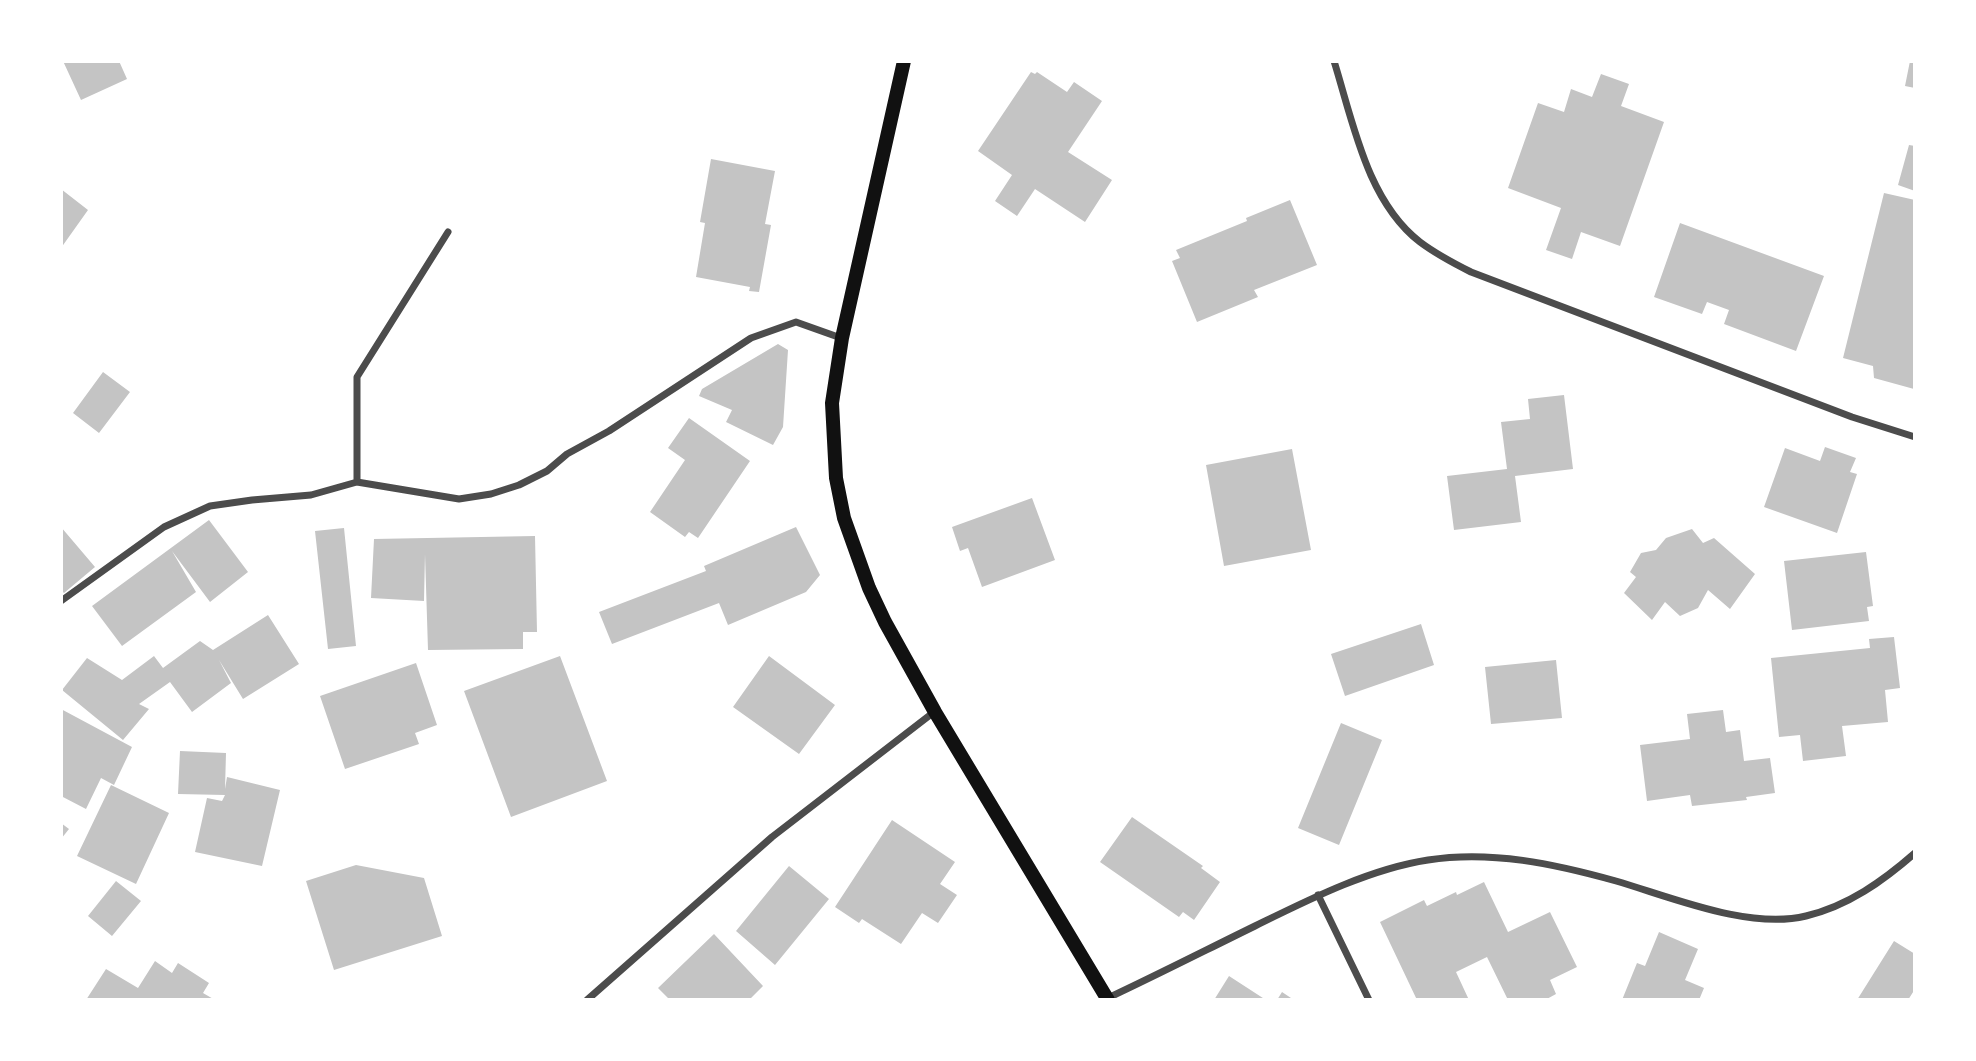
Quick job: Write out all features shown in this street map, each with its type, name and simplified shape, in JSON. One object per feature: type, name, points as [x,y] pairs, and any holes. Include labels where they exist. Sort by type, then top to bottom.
[{"type":"main road","points":[[904,61],[842,338],[832,403],[836,478],[844,518],[869,588],[885,622],[935,712],[1107,999]]},
{"type":"street","points":[[1334,61],[1370,177],[1400,223],[1431,250],[1471,272],[1852,417],[1915,438]]},
{"type":"street","points":[[357,482],[357,377],[448,232]]},
{"type":"street","points":[[61,601],[164,527],[210,506],[311,495],[357,482],[459,499],[491,494],[519,485],[547,471],[567,454],[609,432],[751,338],[796,323],[842,338]]},
{"type":"street","points":[[587,1000],[772,838],[935,712]]},
{"type":"street","points":[[1107,999],[1318,895],[1387,870],[1427,860],[1491,857],[1546,864],[1710,910],[1765,920],[1804,917],[1832,908],[1858,896],[1890,875],[1915,853]]},
{"type":"street","points":[[1318,895],[1369,1000]]},
{"type":"building","points":[[63,61],[119,61],[127,79],[81,100]]},
{"type":"building","points":[[1910,61],[1915,61],[1915,88],[1905,86]]},
{"type":"building","points":[[1031,72],[1037,72],[1067,92],[1074,82],[1102,101],[1068,152],[1112,180],[1085,222],[1035,189],[1017,216],[995,201],[1012,175],[978,151]]},
{"type":"building","points":[[1601,74],[1629,84],[1621,106],[1664,122],[1620,246],[1581,232],[1572,259],[1546,250],[1561,208],[1508,188],[1538,103],[1564,112],[1571,89],[1592,97]]},
{"type":"building","points":[[1909,145],[1915,146],[1915,191],[1898,185]]},
{"type":"building","points":[[711,159],[775,171],[765,224],[771,225],[759,292],[749,291],[750,287],[696,277],[705,223],[700,222]]},
{"type":"building","points":[[61,189],[88,210],[61,248]]},
{"type":"building","points":[[1884,193],[1915,200],[1914,389],[1874,378],[1873,366],[1843,358]]},
{"type":"building","points":[[1290,200],[1317,265],[1254,290],[1258,297],[1197,322],[1172,261],[1180,258],[1176,250]]},
{"type":"building","points":[[1680,223],[1824,276],[1796,351],[1724,324],[1729,310],[1707,302],[1702,314],[1654,297]]},
{"type":"building","points":[[778,344],[788,350],[783,427],[773,445],[726,422],[732,410],[699,396],[702,389]]},
{"type":"building","points":[[103,372],[130,392],[99,433],[73,413]]},
{"type":"building","points":[[1564,395],[1573,469],[1515,476],[1521,522],[1454,530],[1447,476],[1507,469],[1501,422],[1530,419],[1528,399]]},
{"type":"building","points":[[689,418],[750,461],[698,538],[689,532],[685,537],[650,512],[685,460],[668,448]]},
{"type":"building","points":[[1825,447],[1856,458],[1850,472],[1857,474],[1837,533],[1764,507],[1785,448],[1820,461]]},
{"type":"building","points":[[1292,449],[1311,550],[1224,566],[1206,465]]},
{"type":"building","points":[[1032,498],[1055,560],[982,587],[968,548],[960,551],[952,527]]},
{"type":"building","points":[[209,520],[248,572],[210,602],[172,551],[196,592],[122,646],[92,606]]},
{"type":"building","points":[[61,527],[95,567],[64,593],[61,590]]},
{"type":"building","points":[[796,527],[820,575],[806,592],[728,625],[719,603],[612,644],[599,612],[706,571],[704,566]]},
{"type":"building","points":[[344,528],[356,646],[328,649],[315,531]]},
{"type":"building","points":[[1692,529],[1703,543],[1714,538],[1755,574],[1730,609],[1708,590],[1698,608],[1680,616],[1665,602],[1652,620],[1624,593],[1636,577],[1630,572],[1641,553],[1656,550],[1666,538]]},
{"type":"building","points":[[535,536],[537,632],[523,632],[523,649],[428,650],[425,554],[424,601],[371,598],[374,539]]},
{"type":"building","points":[[1866,552],[1873,606],[1867,607],[1869,621],[1792,630],[1784,561]]},
{"type":"building","points":[[268,615],[299,664],[243,699],[219,660],[231,683],[192,712],[170,682],[139,704],[149,709],[123,740],[62,690],[87,658],[122,680],[154,656],[163,668],[200,641],[213,650]]},
{"type":"building","points":[[1421,624],[1434,665],[1345,696],[1331,654]]},
{"type":"building","points":[[1894,637],[1900,688],[1885,690],[1888,722],[1842,726],[1846,756],[1803,761],[1800,735],[1779,737],[1771,658],[1870,648],[1869,639]]},
{"type":"building","points":[[560,656],[607,781],[511,817],[464,691]]},
{"type":"building","points":[[769,656],[835,705],[799,754],[733,707]]},
{"type":"building","points":[[1556,660],[1562,718],[1491,724],[1485,667]]},
{"type":"building","points":[[416,663],[437,725],[415,733],[419,744],[345,769],[320,696]]},
{"type":"building","points":[[61,709],[132,747],[114,785],[101,778],[86,809],[61,796]]},
{"type":"building","points":[[1723,710],[1726,732],[1740,730],[1744,761],[1770,758],[1775,793],[1746,797],[1747,800],[1692,806],[1690,795],[1647,801],[1640,745],[1690,739],[1687,714]]},
{"type":"building","points":[[1341,723],[1382,740],[1339,845],[1298,828]]},
{"type":"building","points":[[180,751],[226,753],[225,789],[227,777],[280,790],[262,866],[195,852],[207,798],[222,801],[225,795],[178,794]]},
{"type":"building","points":[[111,785],[169,813],[136,884],[77,856]]},
{"type":"building","points":[[1132,817],[1203,866],[1201,868],[1220,882],[1194,920],[1183,912],[1179,917],[1100,862]]},
{"type":"building","points":[[892,820],[955,862],[940,884],[957,895],[938,923],[922,913],[901,944],[862,919],[859,923],[835,907]]},
{"type":"building","points":[[61,823],[69,829],[61,839]]},
{"type":"building","points":[[356,865],[424,878],[442,936],[334,970],[306,881]]},
{"type":"building","points":[[789,866],[829,899],[775,965],[736,931]]},
{"type":"building","points":[[116,881],[141,901],[112,936],[88,916]]},
{"type":"building","points":[[1484,882],[1508,932],[1550,912],[1577,967],[1550,980],[1556,994],[1545,1000],[1508,1000],[1487,957],[1456,972],[1469,1000],[1417,1000],[1380,922],[1424,900],[1427,906]]},
{"type":"building","points":[[1659,932],[1698,949],[1685,980],[1704,988],[1699,1000],[1622,1000],[1637,963],[1645,966]]},
{"type":"building","points":[[714,934],[763,986],[749,1000],[670,1000],[658,988]]},
{"type":"building","points":[[1894,941],[1915,954],[1915,989],[1908,1000],[1857,1000]]},
{"type":"building","points":[[155,961],[172,973],[178,963],[209,983],[203,993],[215,1000],[86,1000],[106,969],[138,988]]},
{"type":"building","points":[[1229,976],[1266,1000],[1214,1000]]},
{"type":"building","points":[[1282,992],[1294,1000],[1277,1000]]}]
